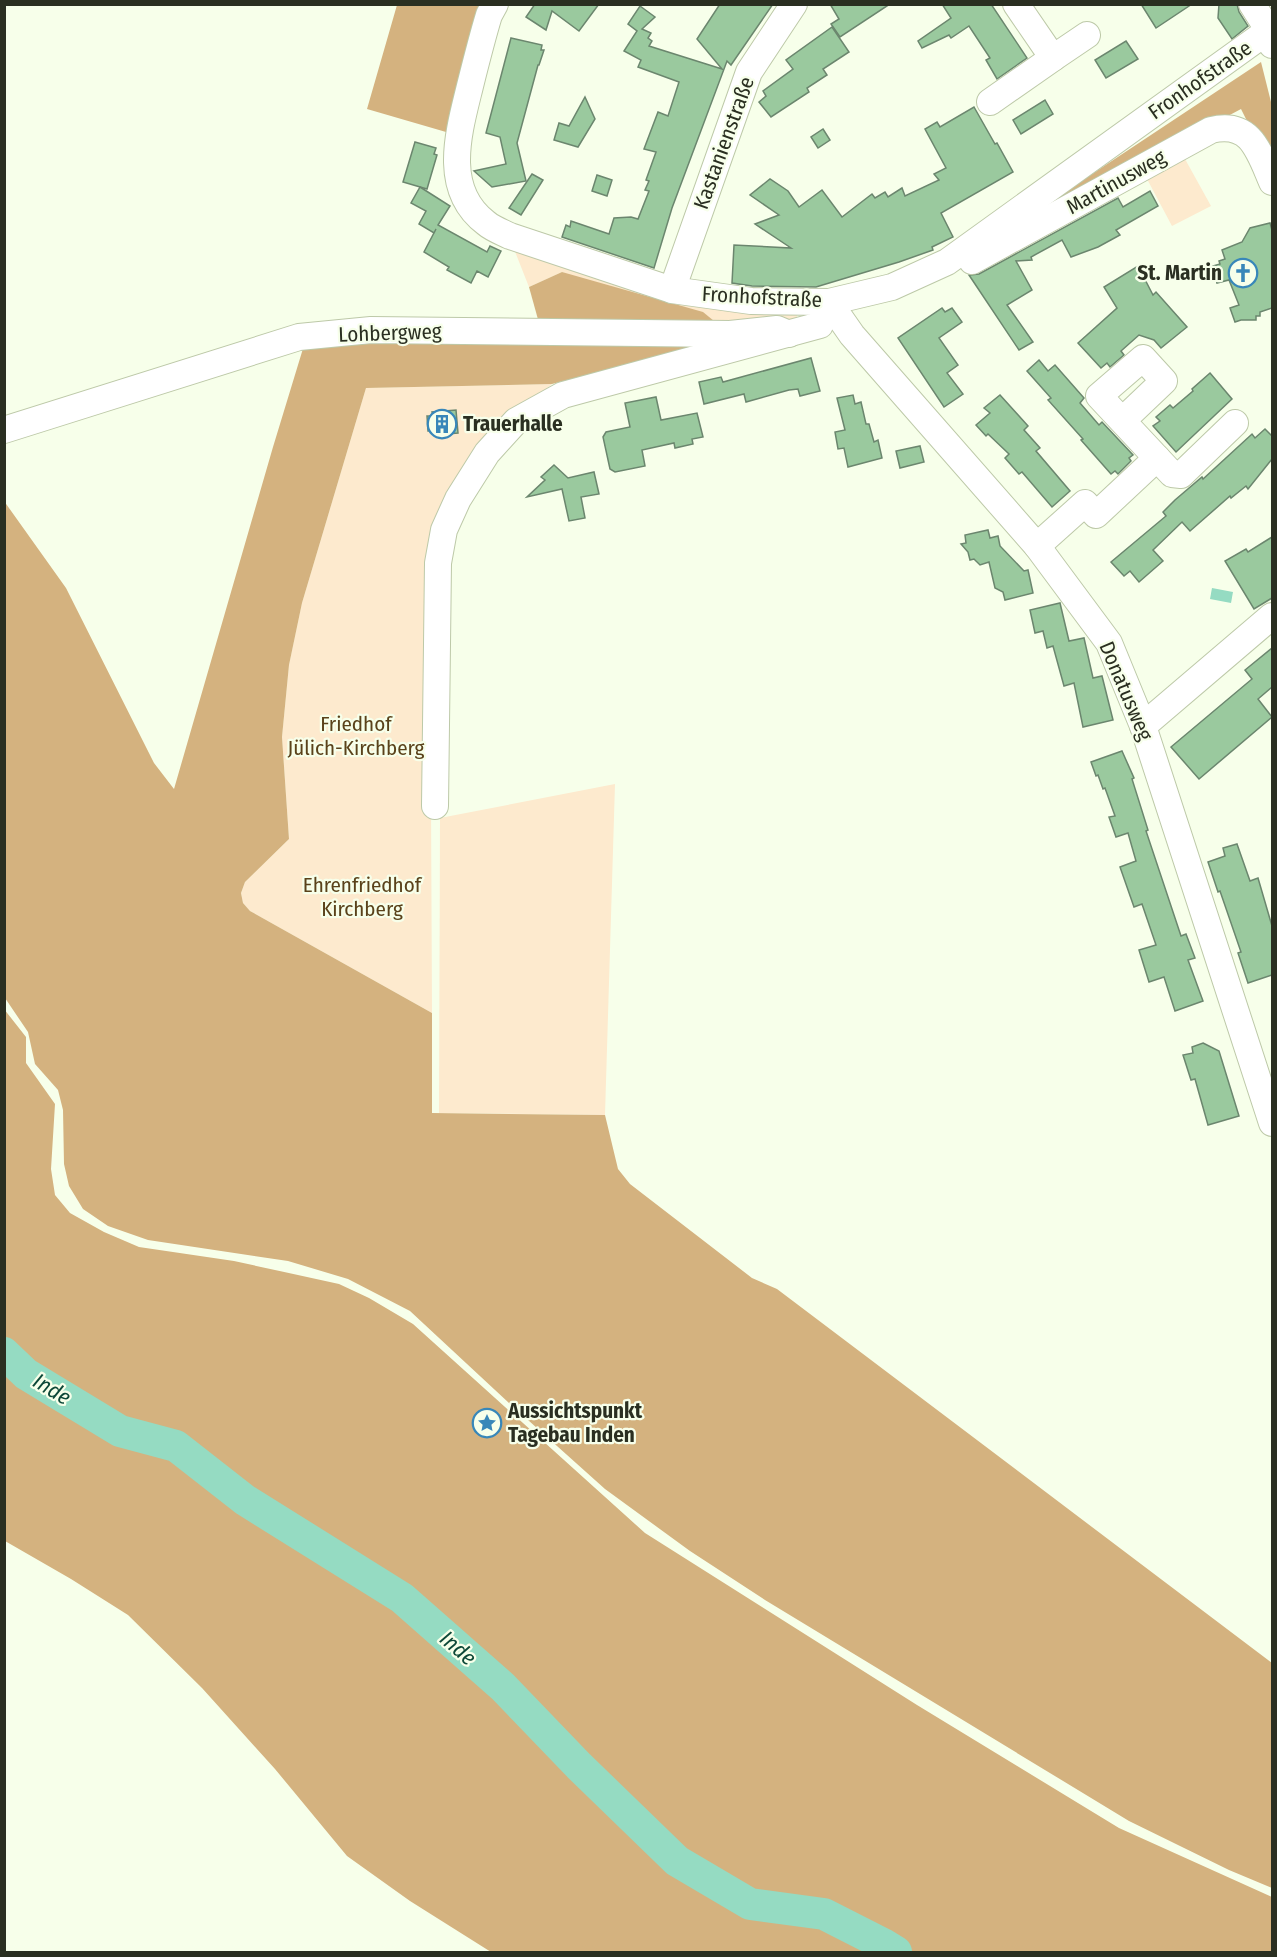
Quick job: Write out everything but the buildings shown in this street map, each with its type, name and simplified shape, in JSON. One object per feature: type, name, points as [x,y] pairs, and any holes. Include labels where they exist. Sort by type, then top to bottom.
[{"type":"street","name":"Fronhofstraße","points":[[495,4],[489,15],[480,46],[459,131],[456,159],[459,180],[469,205],[486,223],[510,236],[672,290],[751,301],[829,302],[892,287],[947,262],[1148,116],[1271,35]]},
{"type":"street","name":"Kastanienstraße","points":[[672,290],[749,72],[794,4]]},
{"type":"street","points":[[1016,4],[1053,58]]},
{"type":"street","points":[[1252,4],[1271,35]]},
{"type":"street","points":[[990,102],[1087,35]]},
{"type":"street","name":"Martinusweg","points":[[947,262],[951,273],[1210,130],[1223,127],[1240,130],[1250,138],[1272,182]]},
{"type":"street","name":"Lohbergweg","points":[[435,806],[438,563],[444,530],[450,514],[487,453],[516,421],[563,395],[820,325],[829,302]]},
{"type":"street","name":"Donatusweg","points":[[829,302],[852,335],[1037,546],[1110,643],[1143,726],[1272,1123]]},
{"type":"street","name":"Lohbergweg","points":[[4,430],[298,337],[371,330],[730,334],[777,329],[789,334]]},
{"type":"street","points":[[1123,420],[1172,474],[1181,475],[1235,423]]},
{"type":"street","points":[[1037,546],[1085,503],[1096,515],[1158,458]]},
{"type":"street","points":[[1143,726],[1272,616]]},
{"type":"green space","points":[[1185,159],[1211,206],[1172,226],[1147,179]]},
{"type":"green space","points":[[514,249],[661,297],[723,310],[792,311],[797,315],[797,319],[785,323],[680,325],[562,272],[529,287]]},
{"type":"green space","name":"Friedhof Jülich-Kirchberg","points":[[552,384],[494,433],[430,584],[432,1013],[250,911],[243,903],[241,893],[245,882],[289,839],[282,737],[289,665],[302,603],[366,388]]},
{"type":"green space","name":"Friedhof Jülich-Kirchberg","points":[[615,784],[605,1115],[439,1113],[440,818]]},
{"type":"shaded area","points":[[397,5],[486,5],[446,132],[367,109]]},
{"type":"shaded area","points":[[1261,62],[1272,106],[1272,171],[1241,109],[979,249]]},
{"type":"shaded area","points":[[562,272],[703,312],[714,321],[539,323],[529,287]]},
{"type":"shaded area","points":[[305,342],[694,347],[552,384],[366,388],[302,603],[289,665],[282,737],[289,839],[245,882],[241,893],[243,903],[250,911],[432,1013],[432,1113],[605,1115],[618,1169],[630,1184],[752,1278],[777,1289],[1272,1663],[1272,1888],[1229,1870],[1129,1821],[765,1600],[690,1551],[605,1489],[410,1311],[348,1279],[288,1261],[148,1240],[108,1226],[83,1209],[69,1186],[64,1164],[63,1110],[58,1090],[35,1064],[28,1032],[5,998],[4,501],[66,588],[154,763],[174,789]]},
{"type":"shaded area","points":[[1212,588],[1233,592],[1231,603],[1210,599]]},
{"type":"shaded area","points":[[4,1009],[26,1037],[26,1063],[55,1104],[51,1169],[55,1195],[70,1213],[104,1232],[139,1247],[234,1261],[339,1284],[369,1298],[413,1324],[645,1533],[917,1705],[1119,1828],[1272,1897],[1272,1952],[491,1952],[410,1901],[347,1856],[275,1769],[202,1688],[128,1615],[5,1541]]},
{"type":"waterway","name":"Inde","points":[[4,1353],[26,1374],[120,1431],[176,1446],[245,1500],[402,1598],[503,1687],[579,1766],[677,1861],[750,1904],[824,1914],[896,1952]]},
{"type":"place","name":"St. Martin","points":[[1243,273]]},
{"type":"place","name":"Trauerhalle","points":[[442,424]]},
{"type":"place","name":"Aussichtspunkt Tagebau Inden","points":[[487,1423]]},
{"type":"park label","name":"Ehrenfriedhof Kirchberg","points":[[362,897]]}]
